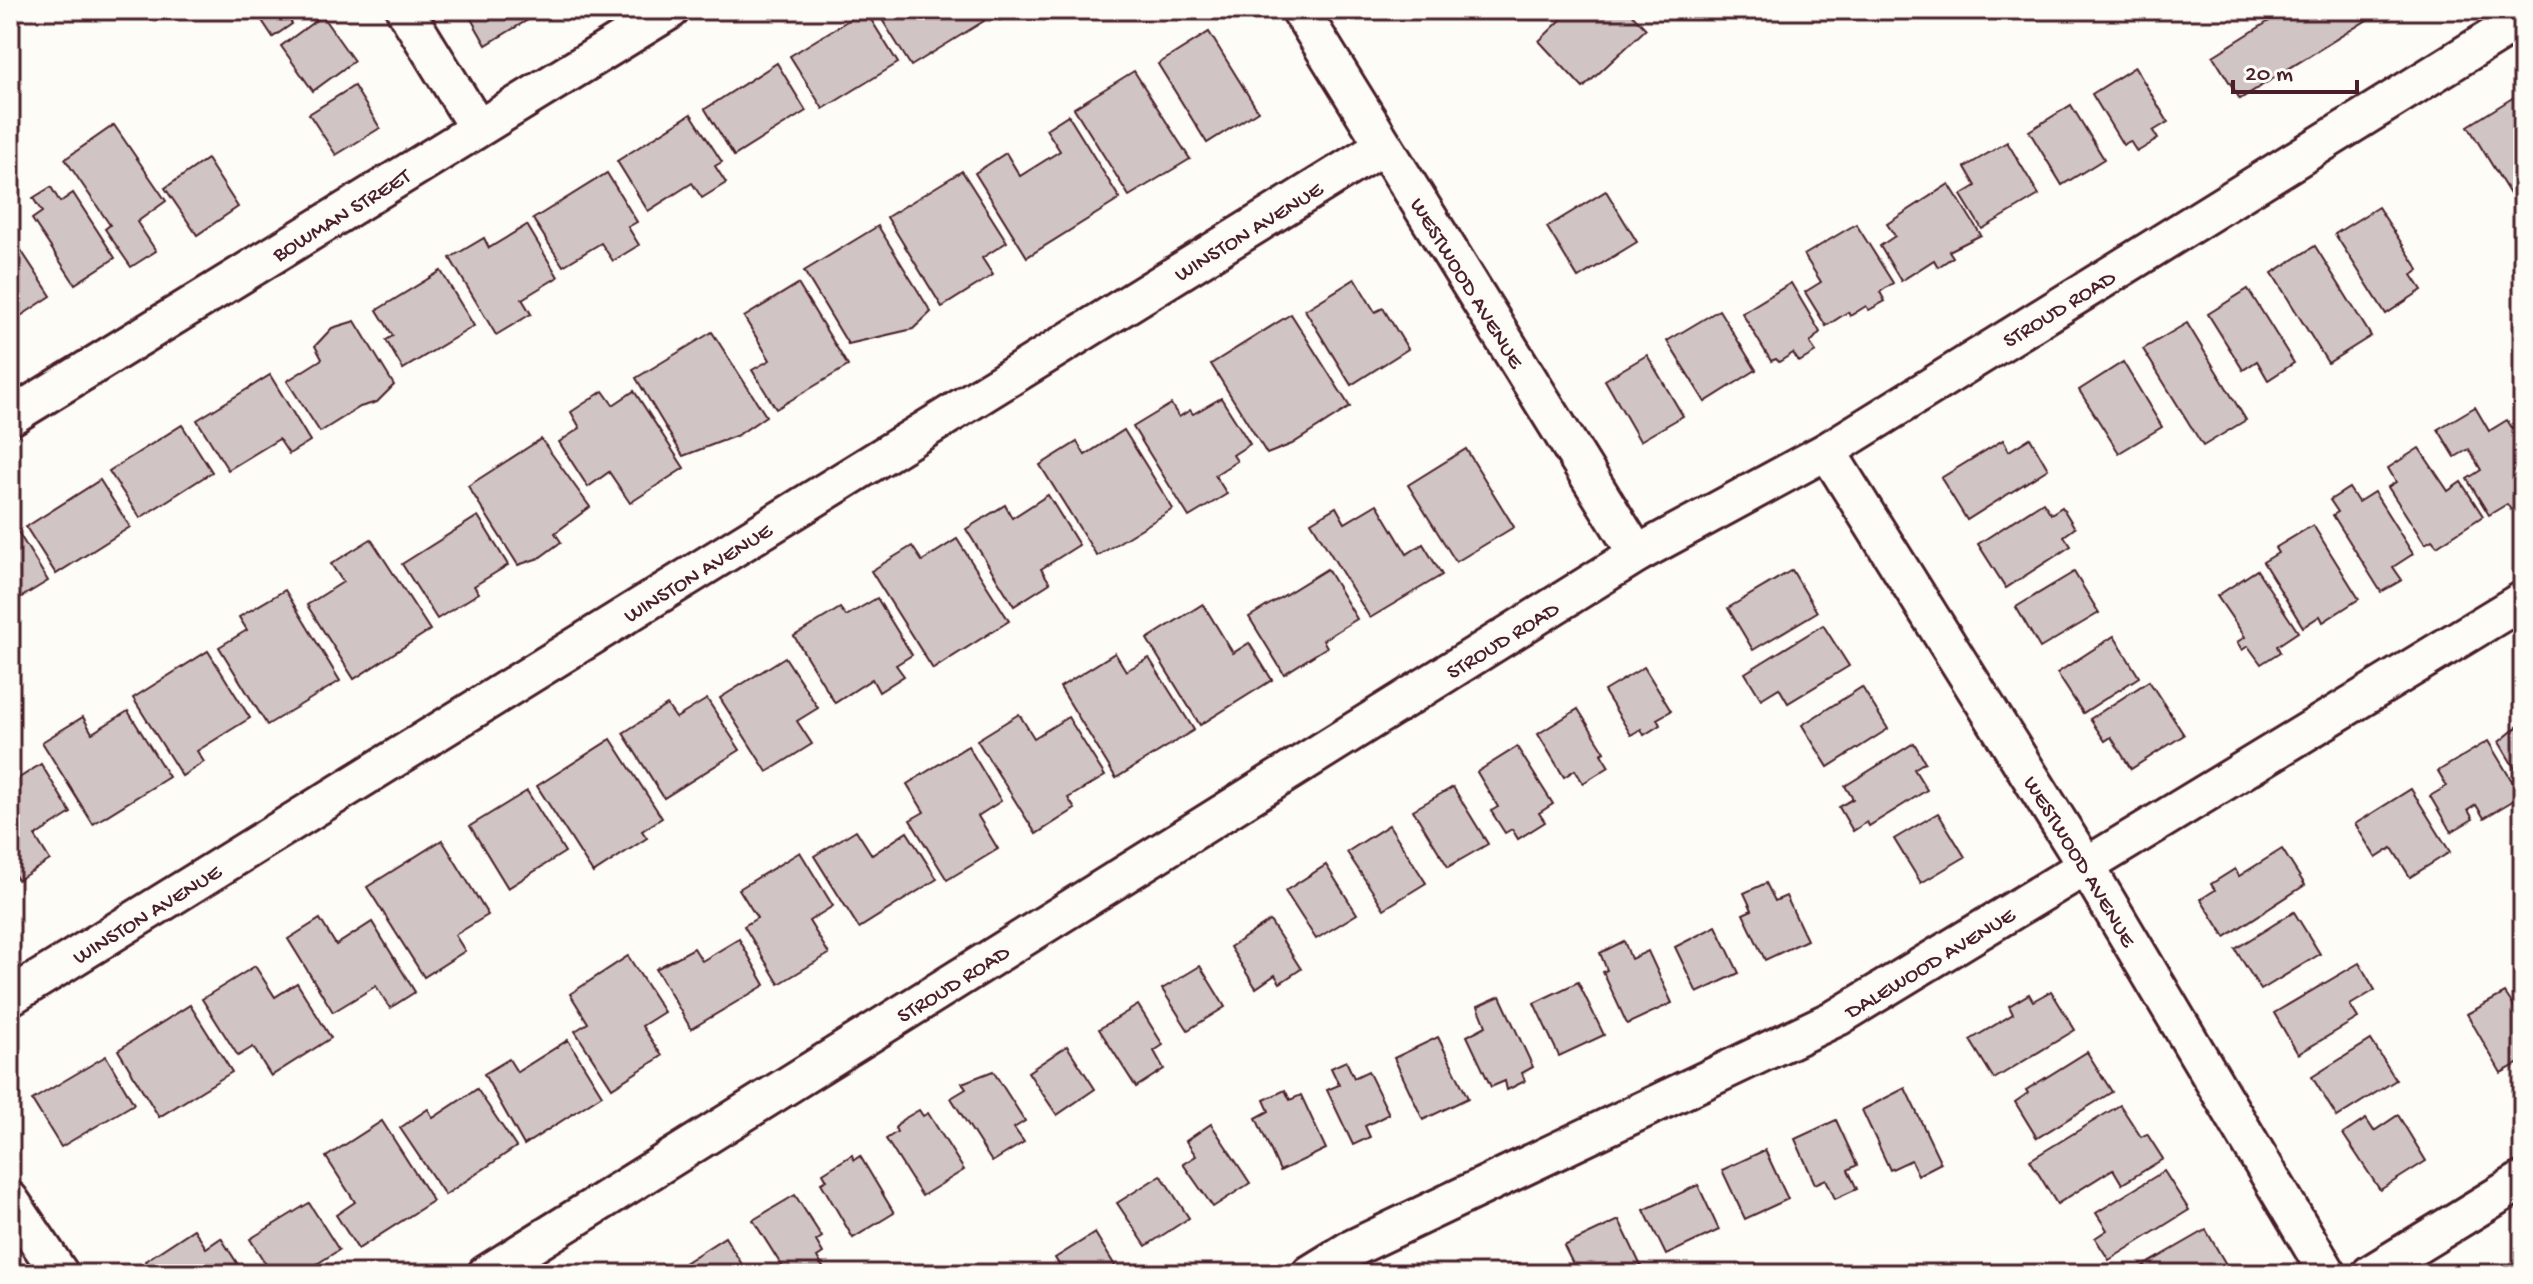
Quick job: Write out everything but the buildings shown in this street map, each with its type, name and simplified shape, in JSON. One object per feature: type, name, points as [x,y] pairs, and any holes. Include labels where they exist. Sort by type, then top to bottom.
[{"type":"street","points":[[405,10],[477,127]]},
{"type":"street","name":"BOWMAN STREET","points":[[10,417],[671,10]]},
{"type":"street","name":"WESTWOOD AVENUE","points":[[1300,10],[1637,554]]},
{"type":"street","name":"STROUD ROAD","points":[[492,1273],[1637,554],[1827,451],[2501,32],[2520,10]]},
{"type":"street","name":"WINSTON AVENUE","points":[[10,997],[1383,146]]},
{"type":"street","name":"WESTWOOD AVENUE","points":[[1827,451],[2086,866],[2328,1274]]},
{"type":"street","name":"DALEWOOD AVENUE","points":[[1310,1274],[1349,1250],[1838,1017],[2523,600]]},
{"type":"street","points":[[2370,1274],[2523,1180]]},
{"type":"street","points":[[10,1200],[60,1274]]}]
